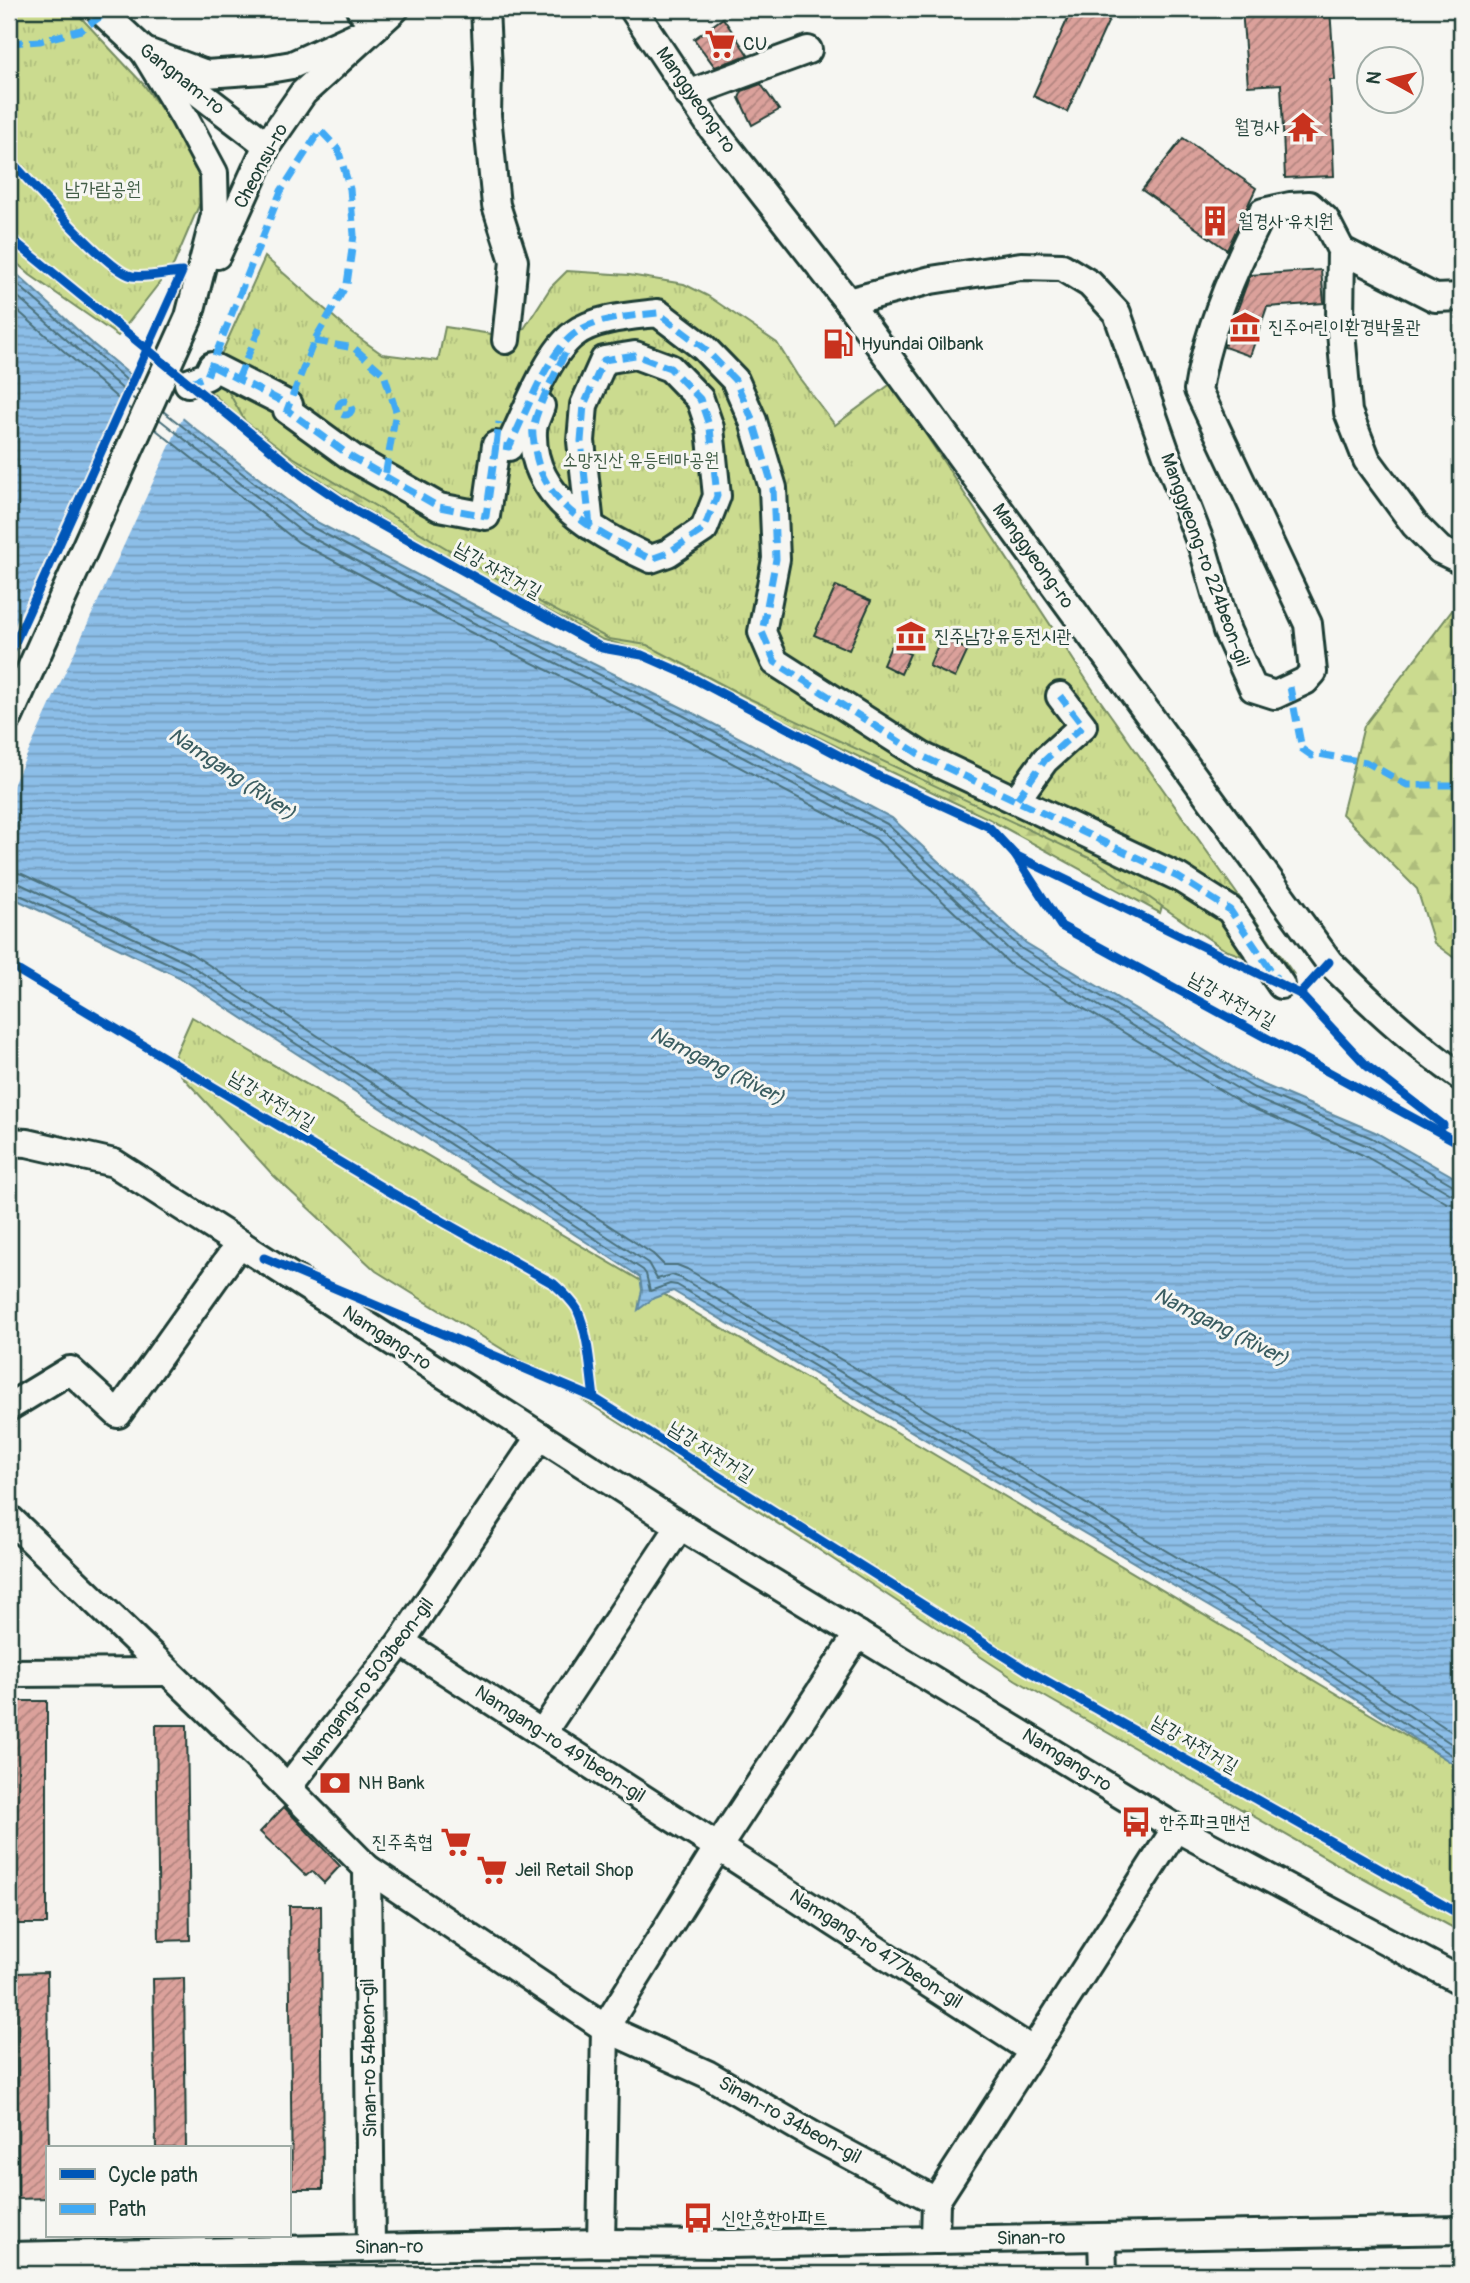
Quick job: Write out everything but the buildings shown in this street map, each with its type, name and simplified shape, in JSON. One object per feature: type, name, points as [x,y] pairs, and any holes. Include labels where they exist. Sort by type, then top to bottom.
[{"type":"street","name":"Gangnam-ro","points":[[99,9],[144,51],[267,145]]},
{"type":"street","name":"Cheonsu-ro","points":[[189,317],[267,145],[303,93],[368,18],[395,9]]},
{"type":"street","points":[[485,9],[487,116],[496,205],[514,261],[506,340]]},
{"type":"street","name":"Manggyeong-ro","points":[[633,9],[688,94],[848,302],[1329,962],[1378,1010],[1430,1055],[1461,1077]]},
{"type":"street","points":[[144,51],[206,74],[263,70],[292,65],[368,18]]},
{"type":"street","points":[[688,94],[808,50]]},
{"type":"street","points":[[9,717],[189,317],[215,215],[214,173],[144,51]]},
{"type":"street","name":"Manggyeong-ro 224beon-gil","points":[[848,302],[931,280],[1021,266],[1062,267],[1090,284],[1117,313],[1203,549],[1227,631],[1237,654],[1253,688],[1275,695],[1305,681],[1313,672],[1308,624],[1198,390],[1203,358],[1244,248],[1263,212],[1309,205],[1325,219],[1341,250]]},
{"type":"street","points":[[1461,297],[1435,298],[1341,250],[1340,320],[1348,412],[1367,460],[1415,525],[1440,550],[1461,560]]},
{"type":"street","points":[[188,383],[207,376],[212,366],[288,407],[353,458],[439,507],[486,516],[497,434],[509,447],[556,354],[574,334],[608,319],[658,313],[704,348],[735,380],[754,421],[773,488],[776,559],[762,632],[775,662],[922,756],[1178,877],[1230,910],[1281,985]]},
{"type":"street","points":[[574,334],[533,430],[537,462],[557,500],[590,526],[651,559],[668,553],[704,529],[717,496],[710,428],[700,399],[670,368],[635,355],[604,360],[584,405],[581,442],[590,526]]},
{"type":"street","points":[[1017,799],[1045,760],[1083,726],[1060,696]]},
{"type":"street","name":"Namgang-ro","points":[[15,1140],[114,1163],[680,1526],[1177,1828],[1461,1981]]},
{"type":"street","points":[[9,1407],[70,1370],[118,1414],[240,1243]]},
{"type":"street","name":"Namgang-ro 503beon-gil","points":[[9,1518],[288,1787],[401,1642],[540,1436]]},
{"type":"street","points":[[542,1732],[680,1526]]},
{"type":"street","points":[[601,2243],[605,2028],[718,1847],[858,1634]]},
{"type":"street","name":"Namgang-ro 491beon-gil","points":[[401,1642],[718,1847]]},
{"type":"street","points":[[9,1673],[166,1672]]},
{"type":"street","points":[[288,1787],[367,1868],[605,2028]]},
{"type":"street","points":[[935,2240],[936,2201],[1177,1828]]},
{"type":"street","name":"Namgang-ro 477beon-gil","points":[[718,1847],[1033,2051]]},
{"type":"street","name":"Sinan-ro 54beon-gil","points":[[367,1868],[371,2248]]},
{"type":"street","name":"Sinan-ro 34beon-gil","points":[[605,2028],[707,2074],[814,2136],[936,2201]]},
{"type":"street","name":"Sinan-ro","points":[[9,2256],[601,2243],[726,2244],[1461,2230]]},
{"type":"street","points":[[1102,2237],[1103,2274]]},
{"type":"green space","name":"남가람공원","points":[[9,9],[73,9],[144,85],[199,162],[200,203],[174,264],[118,336],[30,275],[9,256]]},
{"type":"green space","name":"소망진산 유등테마공원","points":[[265,257],[351,332],[382,354],[438,361],[445,327],[518,338],[551,287],[567,271],[629,275],[684,284],[708,296],[777,343],[797,375],[835,425],[892,383],[1097,696],[1293,973],[1225,950],[1098,862],[746,697],[647,645],[609,639],[515,589],[291,456],[245,421],[215,368]]},
{"type":"green space","points":[[212,373],[1167,889],[1160,913],[985,817],[650,653],[601,639],[363,508],[250,428],[208,389]]},
{"type":"green space","points":[[1461,607],[1461,963],[1434,943],[1417,889],[1342,814],[1364,726],[1454,608]]},
{"type":"green space","points":[[192,1017],[1461,1768],[1461,1932],[1349,1871],[1016,1680],[813,1546],[376,1271],[273,1175],[171,1064]]},
{"type":"water","name":"Namgang (River)","points":[[9,267],[94,345],[311,519],[480,608],[687,710],[892,818],[1026,943],[1257,1082],[1375,1132],[1461,1181],[1461,1769],[1264,1639],[673,1291],[654,1298],[638,1310],[642,1290],[640,1277],[179,977],[9,896]]},
{"type":"pier","points":[[132,372],[184,415],[9,794],[9,638]]},
{"type":"marked path","points":[[9,43],[40,41],[81,30],[104,14]]},
{"type":"marked path","points":[[188,383],[207,376],[281,191],[320,130],[338,149],[350,189],[354,235],[347,284],[314,341],[287,410],[353,458],[439,507],[486,516],[496,445],[509,447],[545,371],[554,356],[574,334],[603,321],[658,313],[704,348],[735,380],[753,421],[773,488],[776,559],[762,632],[775,662],[922,756],[1178,877],[1230,910],[1277,979]]},
{"type":"marked path","points":[[238,379],[260,327]]},
{"type":"marked path","points":[[314,341],[354,348],[384,374],[396,411],[385,477]]},
{"type":"marked path","points":[[565,353],[543,399],[533,428],[540,470],[550,488],[578,518],[595,530],[651,559],[668,553],[704,529],[717,496],[710,428],[700,399],[670,368],[635,355],[604,360],[584,405],[581,441],[590,526]]},
{"type":"marked path","points":[[212,366],[289,405]]},
{"type":"marked path","points":[[345,401],[350,403],[352,408],[350,413],[345,415],[340,413],[338,408],[340,403],[345,401]]},
{"type":"marked path","points":[[496,445],[499,422]]},
{"type":"marked path","points":[[1290,687],[1302,749],[1312,756],[1318,754],[1366,762],[1407,785],[1461,785]]},
{"type":"marked path","points":[[1017,799],[1045,760],[1083,726],[1060,696]]},
{"type":"cycle path","points":[[9,159],[88,243],[120,270],[132,276],[182,272],[9,656]]},
{"type":"cycle path","name":"남강 자전거길","points":[[9,237],[302,475],[354,510],[602,648],[642,655],[683,673],[878,776],[989,827],[1015,855],[1061,926],[1461,1144]]},
{"type":"cycle path","points":[[1015,855],[1300,994]]},
{"type":"cycle path","points":[[1329,962],[1300,994],[1367,1066],[1443,1125]]},
{"type":"cycle path","name":"남강 자전거길","points":[[9,965],[385,1189],[554,1284],[572,1302],[581,1319],[589,1353],[594,1398],[1025,1669],[1461,1915]]},
{"type":"cycle path","points":[[264,1258],[594,1398]]},
{"type":"place","name":"CU","points":[[720,44]]},
{"type":"place","name":"월경사","points":[[1303,127]]},
{"type":"place","name":"월경사 유치원","points":[[1215,221]]},
{"type":"place","name":"진주어린이환경박물관","points":[[1245,327]]},
{"type":"place","name":"Hyundai Oilbank","points":[[838,344]]},
{"type":"place","name":"진주남강유등전시관","points":[[911,636]]},
{"type":"place","name":"NH Bank","points":[[335,1783]]},
{"type":"place","name":"한주파크맨션","points":[[1136,1822]]},
{"type":"place","name":"진주축협","points":[[456,1842]]},
{"type":"place","name":"Jeil Retail Shop","points":[[492,1870]]},
{"type":"place","name":"신안흥한아파트","points":[[698,2218]]}]
